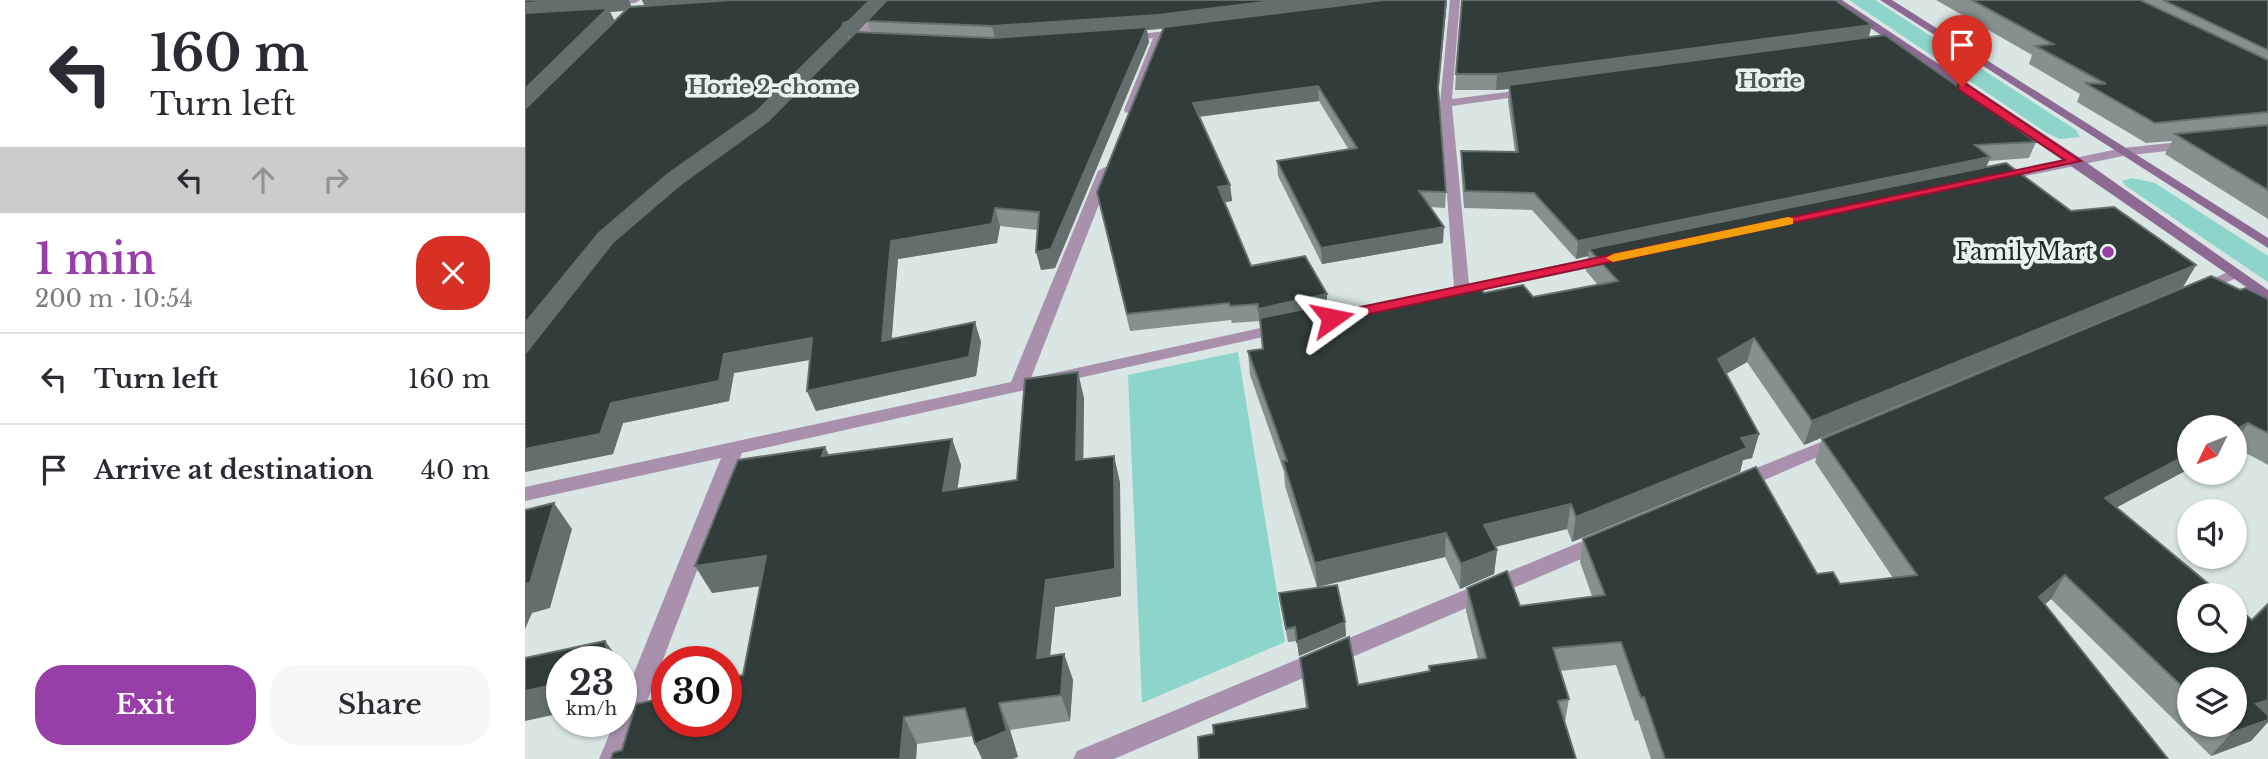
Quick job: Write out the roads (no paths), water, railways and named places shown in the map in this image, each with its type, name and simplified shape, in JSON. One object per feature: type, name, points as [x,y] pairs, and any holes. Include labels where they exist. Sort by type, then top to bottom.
[{"type":"street","points":[[594,3],[635,0]]},
{"type":"street","points":[[629,15],[646,0]]},
{"type":"street","points":[[833,64],[861,42],[897,0]]},
{"type":"street","points":[[1455,0],[1446,103],[1462,290]]},
{"type":"street","points":[[1835,0],[2075,161],[2268,297]]},
{"type":"street","points":[[1885,0],[2268,244]]},
{"type":"street","points":[[1106,39],[1200,30]]},
{"type":"street","points":[[1124,126],[1160,35]]},
{"type":"street","points":[[1873,45],[1894,42]]},
{"type":"street","points":[[1446,103],[1541,90]]},
{"type":"street","points":[[1980,181],[2123,152],[2211,142]]},
{"type":"street","points":[[1019,385],[1113,152]]},
{"type":"street","points":[[1381,307],[1625,255]]},
{"type":"street","points":[[2184,295],[2234,274]]},
{"type":"street","points":[[525,494],[734,446],[1301,324]]},
{"type":"street","points":[[1727,488],[1855,434]]},
{"type":"street","points":[[613,759],[734,446]]},
{"type":"street","points":[[1086,759],[1624,531]]},
{"type":"place","name":"FamilyMart","points":[[2108,252]]},
{"type":"district","name":"Horie","points":[[1770,81]]},
{"type":"district","name":"Horie 2-chome","points":[[772,87]]}]
